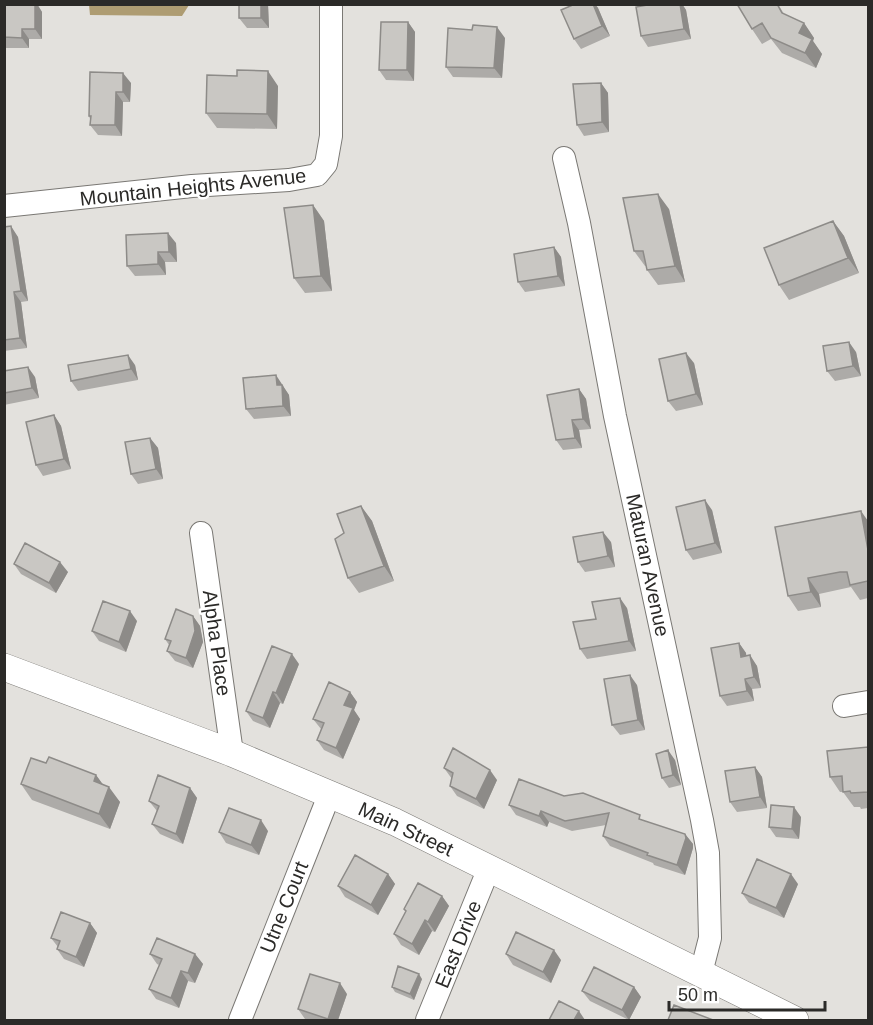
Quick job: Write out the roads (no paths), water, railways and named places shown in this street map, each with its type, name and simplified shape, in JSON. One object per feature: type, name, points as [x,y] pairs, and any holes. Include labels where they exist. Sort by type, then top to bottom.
[{"type":"main road","name":"Main Street","points":[[4,667],[232,753],[330,793],[417,832],[795,1020]]},
{"type":"street","name":"Mountain Heights Avenue","points":[[4,206],[192,186],[289,180],[317,175],[326,164],[331,136],[331,4]]},
{"type":"street","name":"Maturan Avenue","points":[[564,158],[708,853],[710,938],[701,973]]},
{"type":"street","name":"Alpha Place","points":[[201,533],[232,753]]},
{"type":"street","points":[[844,706],[868,702]]},
{"type":"street","name":"Utne Court","points":[[240,1020],[330,793]]},
{"type":"street","name":"East Drive","points":[[427,1020],[489,868]]}]
